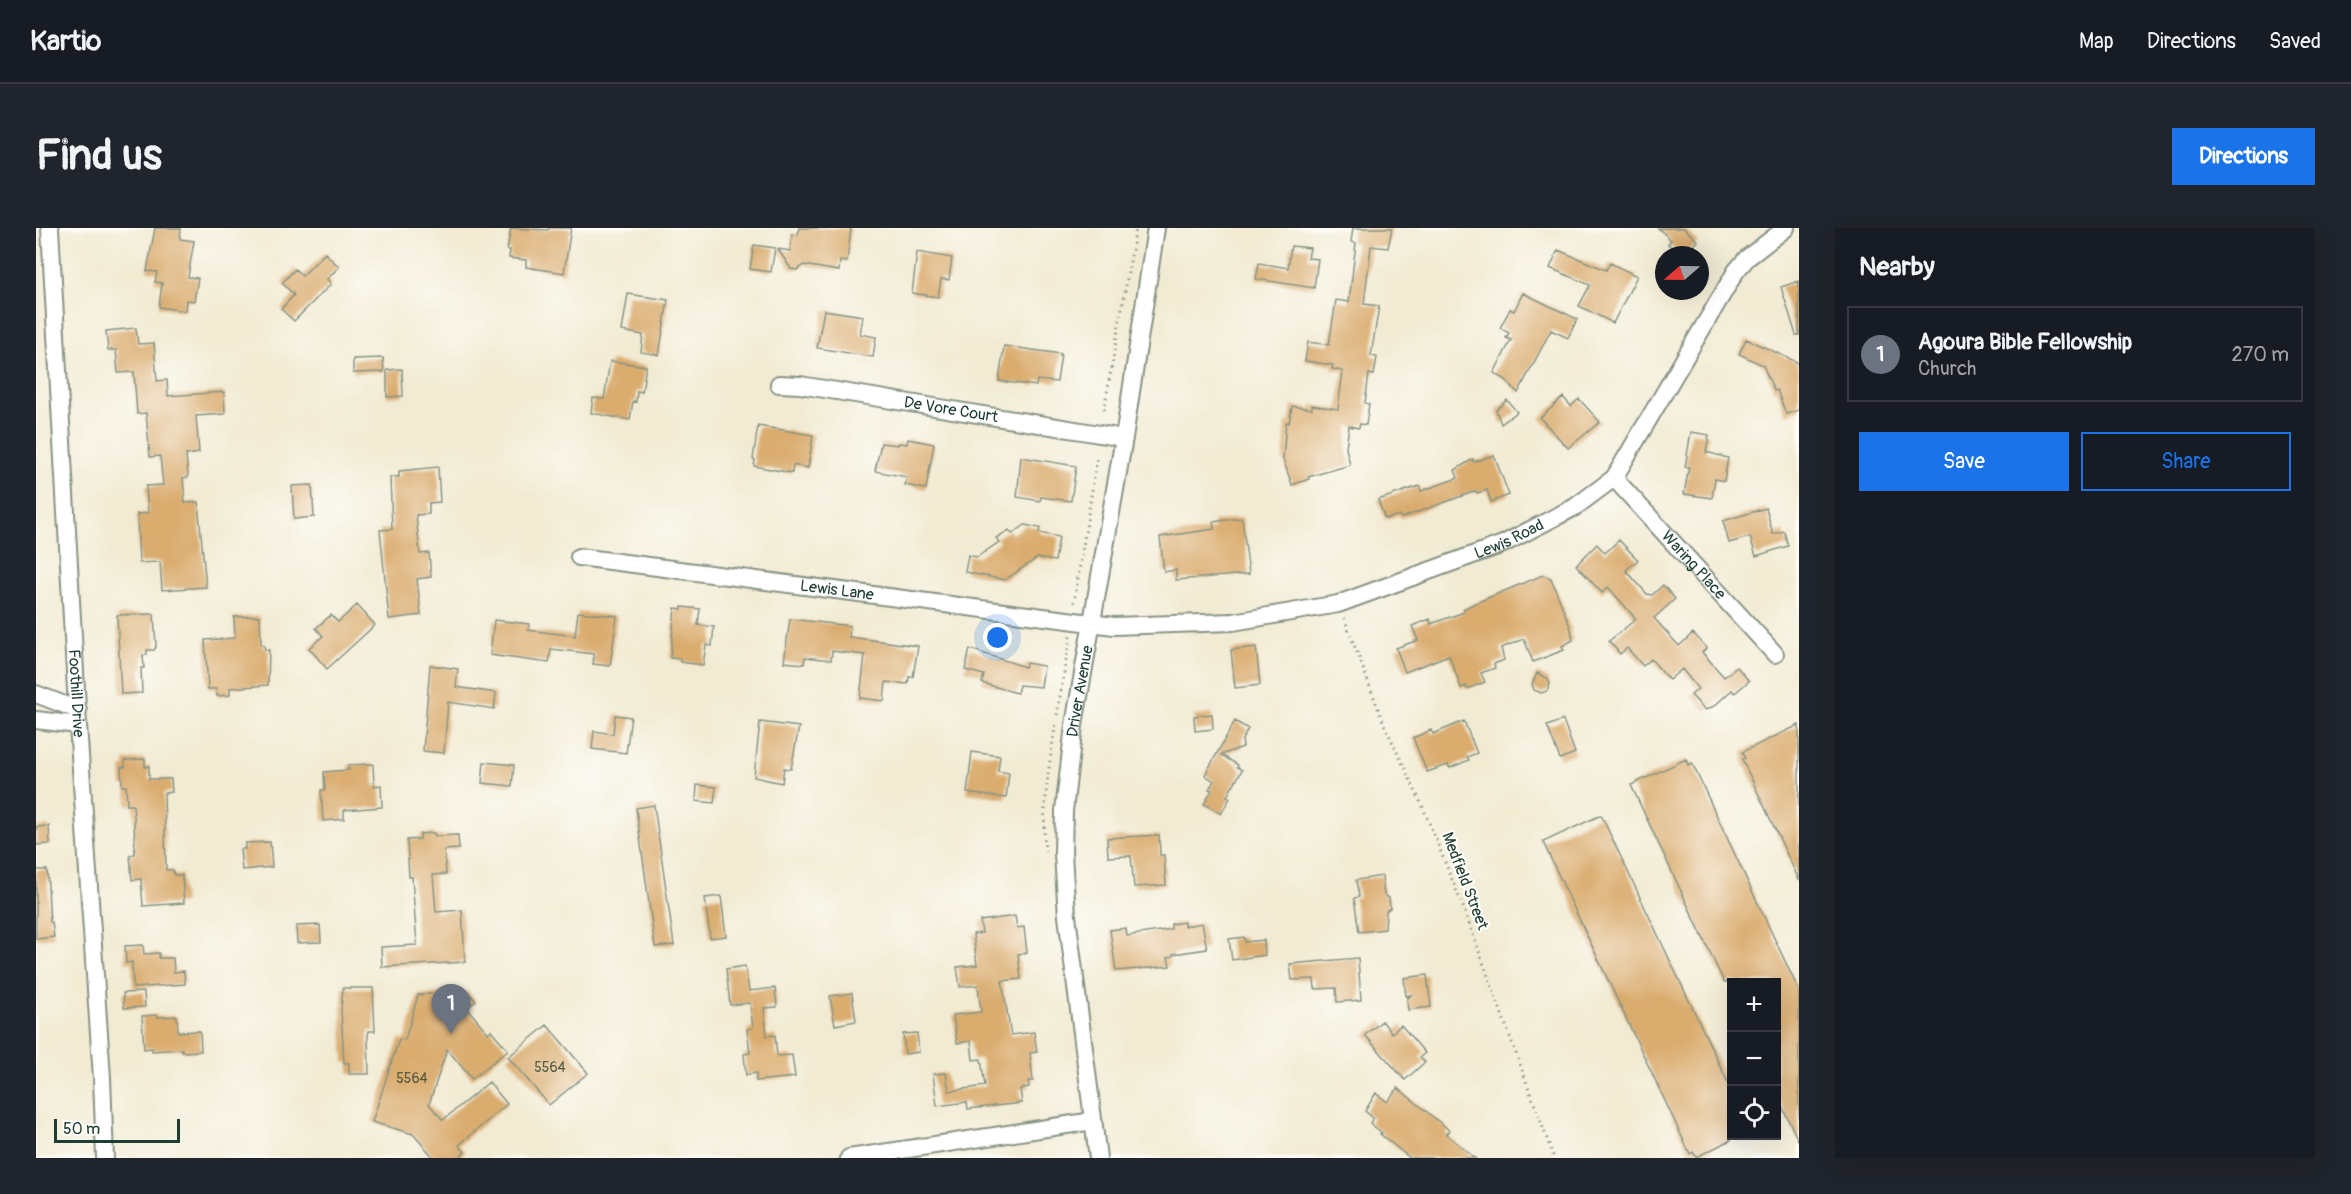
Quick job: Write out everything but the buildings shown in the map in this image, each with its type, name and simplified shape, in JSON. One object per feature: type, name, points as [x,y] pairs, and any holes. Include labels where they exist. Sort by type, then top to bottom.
[{"type":"street","name":"Foothill Drive","points":[[50,228],[105,1158]]},
{"type":"street","name":"Driver Avenue","points":[[1098,1158],[1068,916],[1063,854],[1064,811],[1068,770],[1124,438],[1156,228]]},
{"type":"street","name":"Lewis Road","points":[[1092,623],[1114,626],[1233,622],[1338,604],[1521,536],[1575,507],[1614,478],[1736,271],[1747,258],[1786,228]]},
{"type":"street","name":"De Vore Court","points":[[779,384],[801,385],[1124,438]]},
{"type":"street","name":"Waring Place","points":[[1614,478],[1775,654]]},
{"type":"street","name":"Lewis Lane","points":[[579,557],[1092,623]]},
{"type":"street","points":[[36,694],[78,717]]},
{"type":"street","points":[[36,720],[78,717]]},
{"type":"street","points":[[849,1158],[1093,1121]]},
{"type":"path","points":[[1104,410],[1136,228]]},
{"type":"path","points":[[1074,603],[1097,458]]},
{"type":"path","name":"Medfield Street","points":[[1344,618],[1384,724],[1422,805],[1463,908],[1554,1158]]},
{"type":"place","name":"Agoura Bible Fellowship","points":[[451,1034]]}]
